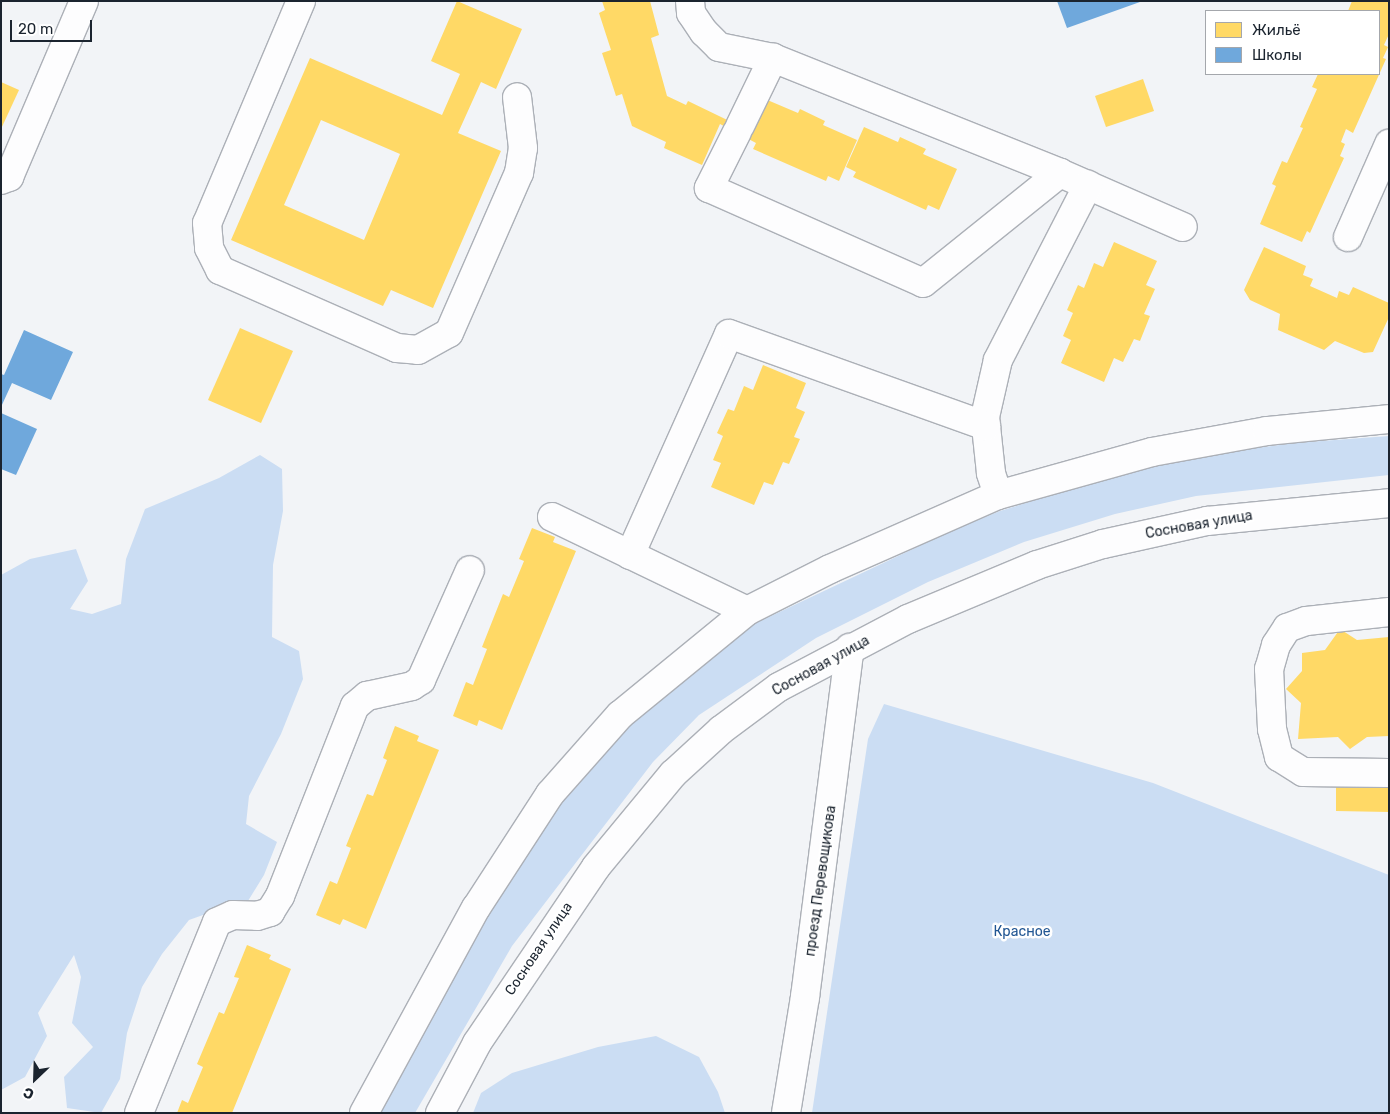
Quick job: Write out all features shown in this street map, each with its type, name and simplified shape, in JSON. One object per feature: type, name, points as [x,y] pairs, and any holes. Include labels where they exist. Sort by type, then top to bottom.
[{"type":"street","points":[[1,180],[9,177],[84,1]]},
{"type":"street","points":[[301,1],[208,223],[209,248],[220,270],[388,345],[418,350],[450,333],[519,172],[523,148],[517,96]]},
{"type":"street","points":[[690,1],[691,13],[704,32],[719,47],[773,58],[1060,173],[1183,227]]},
{"type":"street","points":[[773,58],[709,188],[923,283],[1060,173]]},
{"type":"street","points":[[1348,237],[1389,144]]},
{"type":"street","points":[[998,495],[991,473],[986,426],[998,360],[1088,185]]},
{"type":"street","points":[[630,555],[729,334],[986,426]]},
{"type":"street","points":[[364,1113],[476,908],[550,794],[620,715],[747,611],[830,569],[998,495],[1152,452],[1267,431],[1389,419]]},
{"type":"street","name":"Сосновая улица","points":[[440,1113],[477,1043],[540,946],[596,867],[673,774],[721,730],[779,687],[850,648],[974,590],[1103,544],[1207,521],[1389,503]]},
{"type":"street","points":[[552,517],[747,611]]},
{"type":"street","points":[[139,1113],[217,922],[233,915],[257,916],[270,912],[280,896],[355,706],[367,696],[412,686],[421,680],[470,570]]},
{"type":"street","points":[[1389,612],[1306,621],[1288,628],[1276,645],[1270,669],[1272,729],[1279,757],[1303,772],[1389,773]]},
{"type":"street","name":"проезд Перевощикова","points":[[786,1113],[805,997],[850,648]]},
{"type":"green space","points":[[1389,436],[1389,475],[1196,496],[1115,514],[1024,542],[928,582],[816,638],[699,715],[653,762],[512,946],[415,1113],[376,1113],[483,920],[562,800],[633,718],[756,623],[951,531],[1000,511],[1166,460],[1294,443]]},
{"type":"green space","points":[[260,455],[282,469],[283,511],[273,565],[272,637],[299,651],[303,679],[281,734],[249,796],[246,824],[277,842],[264,875],[243,909],[217,910],[189,920],[162,954],[142,987],[127,1033],[120,1079],[101,1113],[67,1108],[64,1077],[93,1047],[72,1023],[81,977],[74,955],[38,1013],[47,1036],[25,1077],[1,1090],[1,575],[30,559],[76,549],[88,581],[70,609],[92,614],[121,604],[126,559],[145,509],[219,478]]},
{"type":"green space","name":"Красное","points":[[884,704],[1153,783],[1389,875],[1389,1113],[812,1113],[868,739]]},
{"type":"green space","points":[[656,1036],[699,1057],[718,1092],[725,1113],[473,1113],[481,1093],[512,1073],[598,1047]]},
{"type":"building: Жильё","points":[[457,1],[522,29],[496,89],[481,82],[458,133],[501,151],[433,308],[391,290],[383,306],[231,240],[310,58],[442,115],[460,74],[431,61]],"holes":[[[321,120],[400,154],[364,240],[284,205]]]},
{"type":"building: Жильё","points":[[602,1],[650,1],[659,35],[651,38],[667,96],[686,105],[688,101],[750,131],[765,99],[798,113],[800,109],[825,121],[823,125],[857,140],[839,181],[828,176],[826,181],[753,149],[756,143],[720,124],[702,165],[664,148],[666,142],[632,126],[622,94],[616,96],[602,53],[611,50],[599,13],[605,10]]},
{"type":"building: Жильё","points":[[1352,1],[1389,1],[1389,34],[1384,45],[1388,47],[1383,58],[1386,59],[1380,72],[1380,10],[1348,10]]},
{"type":"building: Жильё","points":[[1318,75],[1379,75],[1353,133],[1346,129],[1341,142],[1345,144],[1340,156],[1344,158],[1310,233],[1307,231],[1302,242],[1260,224],[1276,186],[1272,184],[1282,161],[1287,163],[1303,128],[1300,127],[1317,89],[1312,87]]},
{"type":"building: Жильё","points":[[1143,79],[1154,111],[1106,127],[1095,96]]},
{"type":"building: Жильё","points":[[1,82],[19,90],[1,129]]},
{"type":"building: Жильё","points":[[864,127],[898,142],[900,137],[926,149],[923,154],[957,169],[939,210],[928,205],[926,210],[853,177],[856,172],[846,167]]},
{"type":"building: Жильё","points":[[1114,242],[1157,261],[1146,285],[1155,289],[1144,314],[1150,316],[1140,341],[1134,339],[1123,362],[1114,358],[1104,382],[1061,363],[1071,340],[1063,336],[1073,313],[1067,310],[1078,285],[1084,288],[1094,263],[1103,267]]},
{"type":"building: Жильё","points":[[1264,247],[1306,266],[1303,275],[1313,279],[1310,286],[1337,298],[1339,291],[1349,295],[1353,287],[1389,303],[1389,317],[1373,352],[1364,353],[1335,341],[1324,350],[1278,330],[1280,314],[1250,300],[1244,290]]},
{"type":"building: Жильё","points":[[240,328],[293,351],[261,423],[208,400]]},
{"type":"building: Жильё","points":[[763,365],[806,383],[796,408],[805,412],[794,437],[800,439],[789,464],[783,462],[773,485],[764,482],[754,505],[711,487],[721,463],[713,460],[723,436],[717,433],[728,409],[734,411],[744,386],[753,390]]},
{"type":"building: Жильё","points":[[532,528],[555,537],[553,542],[576,551],[502,730],[479,720],[477,726],[453,716],[466,682],[473,685],[487,649],[482,647],[503,594],[509,597],[524,561],[519,559]]},
{"type":"building: Жильё","points":[[1340,629],[1357,640],[1389,637],[1389,736],[1367,737],[1350,749],[1338,737],[1298,739],[1301,703],[1286,689],[1302,671],[1302,653],[1325,650]]},
{"type":"building: Жильё","points":[[395,726],[419,736],[417,741],[439,750],[366,929],[343,919],[340,925],[316,915],[330,881],[337,884],[351,848],[346,846],[367,794],[373,796],[387,760],[383,758]]},
{"type":"building: Жильё","points":[[1336,785],[1389,786],[1389,812],[1336,811]]},
{"type":"building: Жильё","points":[[247,945],[271,955],[269,959],[291,969],[232,1113],[177,1113],[182,1100],[188,1103],[203,1067],[197,1064],[219,1012],[224,1014],[239,978],[234,977]]},
{"type":"building: Школы","points":[[1057,1],[1140,1],[1140,2],[1067,28]]},
{"type":"building: Школы","points":[[24,330],[73,352],[51,400],[12,383],[1,407],[1,374],[4,375]]},
{"type":"building: Школы","points":[[1,413],[37,429],[16,475],[1,469]]}]
